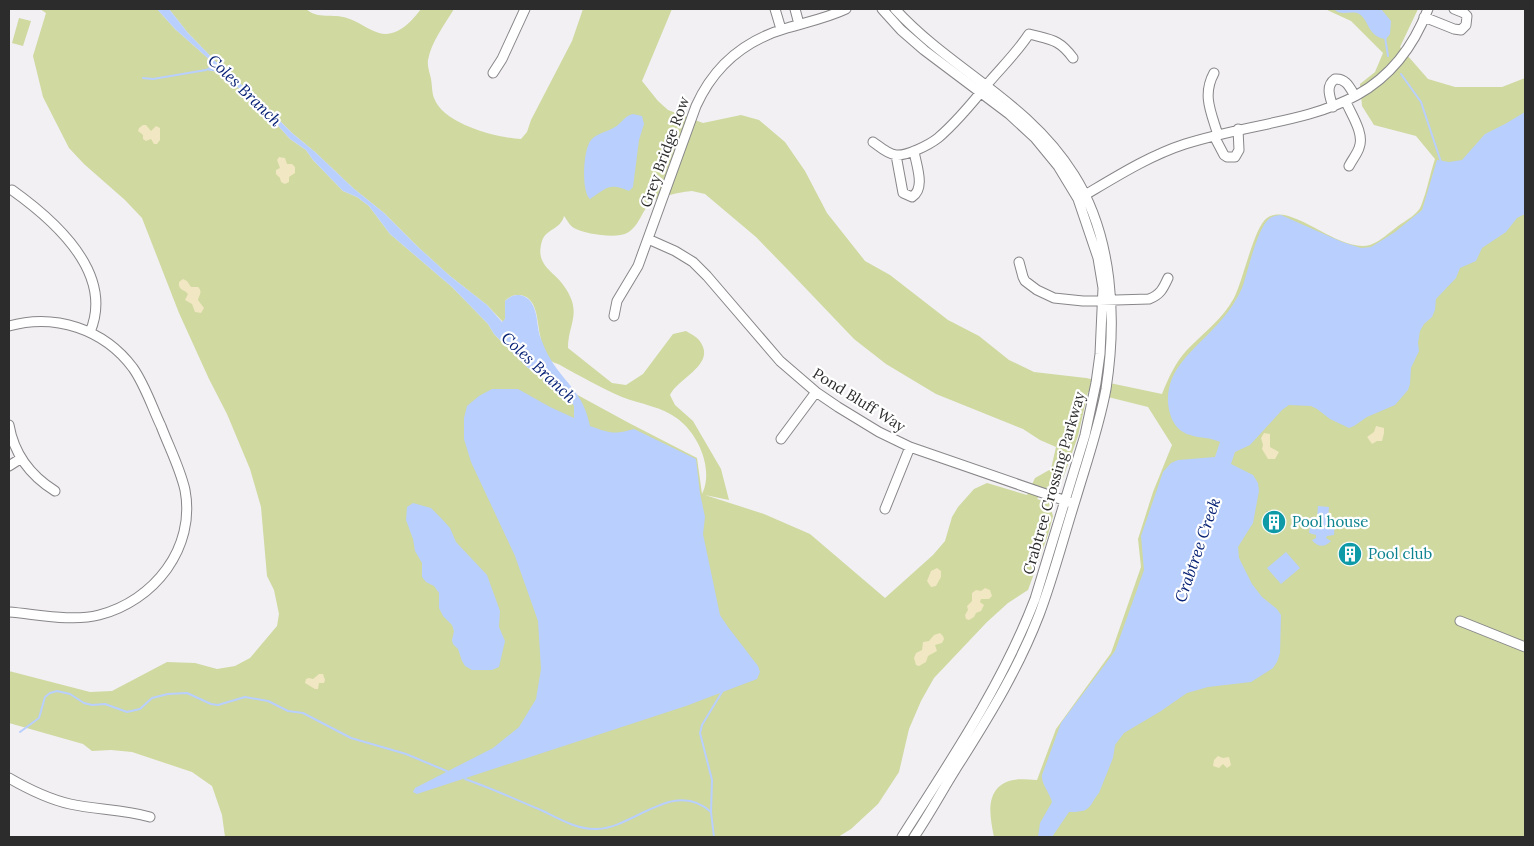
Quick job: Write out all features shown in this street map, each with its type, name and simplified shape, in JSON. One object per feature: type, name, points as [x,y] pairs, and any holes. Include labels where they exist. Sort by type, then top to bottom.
[{"type":"street","points":[[493,73],[502,59],[525,9]]},
{"type":"street","points":[[776,9],[781,30]]},
{"type":"street","points":[[795,9],[799,24]]},
{"type":"street","name":"Grey Bridge Row","points":[[614,316],[617,301],[633,276],[648,240],[690,120],[705,88],[721,67],[737,52],[759,38],[799,24],[825,18],[846,9]]},
{"type":"street","name":"Crabtree Crossing Parkway","points":[[882,9],[912,40],[1008,114],[1035,138],[1094,214],[1103,247],[1110,354],[1106,390],[1096,432],[1025,625],[998,681],[973,726],[902,837]]},
{"type":"street","name":"Crabtree Crossing Parkway","points":[[895,9],[923,36],[1024,115],[1050,141],[1063,158],[1082,197]]},
{"type":"street","points":[[1082,197],[1134,166],[1166,151],[1238,129],[1316,113],[1346,102],[1381,80],[1396,64],[1413,41],[1426,13],[1454,29],[1461,30],[1466,25],[1467,16],[1454,9]]},
{"type":"street","points":[[872,142],[896,155],[914,151],[936,139],[980,93],[1021,46],[1029,34],[1057,41],[1065,47],[1073,58]]},
{"type":"street","points":[[1214,73],[1209,82],[1207,95],[1216,136],[1224,155],[1231,158],[1235,157],[1239,150],[1238,129]]},
{"type":"street","points":[[1333,107],[1329,91],[1330,84],[1335,79],[1344,81],[1355,96]]},
{"type":"street","points":[[1346,102],[1361,140],[1359,148],[1349,166]]},
{"type":"street","points":[[896,155],[903,193],[912,196],[917,193],[920,186],[914,151]]},
{"type":"street","points":[[12,190],[59,230],[78,251],[88,272],[94,292],[96,312],[90,332]]},
{"type":"street","name":"Pond Bluff Way","points":[[648,240],[675,251],[693,262],[780,361],[816,392],[879,432],[910,447],[1070,502]]},
{"type":"street","points":[[1019,262],[1025,281],[1044,294],[1072,301],[1149,299],[1162,291],[1168,278]]},
{"type":"street","points":[[9,326],[36,321],[70,325],[101,338],[118,352],[134,369],[142,384],[182,479],[186,501],[183,534],[175,555],[160,579],[147,592],[117,610],[98,616],[74,618],[9,612]]},
{"type":"street","points":[[781,439],[816,392]]},
{"type":"street","points":[[9,425],[10,435],[20,459],[42,483],[55,492]]},
{"type":"street","points":[[885,509],[910,447]]},
{"type":"street","points":[[9,466],[20,459]]},
{"type":"street","name":"Crabtree Crossing Parkway","points":[[914,837],[993,709],[1024,651],[1048,590],[1070,502]]},
{"type":"street","points":[[1460,622],[1525,647]]},
{"type":"street","points":[[9,778],[37,793],[60,801],[82,806],[135,812],[150,817]]},
{"type":"green space","points":[[40,9],[157,9],[175,29],[210,60],[212,65],[208,69],[220,72],[264,110],[290,139],[306,150],[313,160],[343,191],[357,197],[369,206],[390,234],[452,287],[488,324],[494,334],[528,368],[697,458],[702,494],[705,485],[705,464],[698,443],[686,426],[665,411],[622,397],[551,361],[543,345],[535,310],[529,299],[518,295],[505,301],[506,315],[503,322],[487,305],[450,276],[384,213],[353,188],[221,67],[188,33],[169,9],[306,9],[316,14],[347,18],[375,32],[386,34],[398,31],[413,19],[421,9],[454,9],[435,40],[428,60],[434,98],[439,107],[459,122],[499,136],[521,139],[527,132],[531,120],[572,41],[583,9],[672,9],[642,81],[668,110],[703,123],[741,115],[759,120],[785,142],[805,171],[827,213],[865,261],[890,275],[948,320],[979,336],[1009,360],[1034,372],[1086,378],[1162,394],[1172,371],[1182,356],[1218,320],[1234,298],[1253,243],[1262,223],[1267,218],[1277,215],[1289,216],[1330,236],[1358,246],[1370,245],[1378,241],[1411,217],[1421,206],[1435,159],[1416,136],[1374,125],[1362,106],[1360,84],[1375,72],[1383,53],[1351,21],[1325,9],[1418,9],[1400,47],[1428,79],[1455,87],[1502,87],[1525,78],[1525,837],[994,837],[990,813],[992,797],[1001,785],[1009,781],[1019,779],[1037,780],[1056,729],[1111,653],[1141,567],[1138,539],[1153,492],[1172,445],[1148,407],[1088,392],[1078,436],[1062,481],[1048,486],[1037,499],[1049,503],[1053,516],[1028,590],[1008,603],[987,622],[934,678],[921,701],[909,729],[899,772],[878,804],[851,829],[838,837],[225,837],[222,815],[212,786],[192,772],[132,752],[92,751],[83,744],[9,723],[9,671],[90,692],[112,691],[167,662],[195,663],[217,669],[235,666],[250,658],[277,626],[279,614],[274,590],[267,576],[261,507],[250,469],[227,414],[179,313],[142,218],[69,148],[43,97],[33,56],[46,13]],"holes":[[[692,191],[705,194],[756,237],[854,339],[886,364],[936,394],[1023,429],[1040,440],[1056,447],[1051,469],[1035,478],[1027,495],[987,483],[974,489],[952,517],[945,541],[933,555],[885,598],[810,534],[764,514],[705,495],[729,500],[721,469],[693,421],[675,405],[670,395],[694,371],[703,358],[704,351],[697,338],[686,331],[673,334],[643,374],[626,385],[612,383],[568,348],[574,312],[573,305],[562,283],[543,263],[540,250],[544,237],[560,224],[564,216],[571,226],[579,230],[600,235],[622,235],[635,227],[648,205],[659,198]]]},
{"type":"green space","points":[[19,18],[31,21],[23,46],[12,43]]},
{"type":"sand","points":[[143,125],[146,125],[151,131],[156,126],[160,128],[160,140],[157,144],[154,144],[151,139],[146,141],[143,139],[143,135],[138,131]]},
{"type":"sand","points":[[279,157],[285,158],[287,164],[292,164],[295,167],[295,173],[289,177],[289,182],[285,184],[281,182],[276,174],[276,170],[280,168],[277,160]]},
{"type":"sand","points":[[183,279],[191,287],[198,287],[200,292],[198,300],[204,308],[201,313],[195,312],[192,304],[185,300],[188,294],[179,285],[179,282]]},
{"type":"sand","points":[[1376,426],[1384,428],[1384,433],[1382,441],[1372,444],[1367,437],[1374,432]]},
{"type":"sand","points":[[1264,433],[1270,434],[1270,447],[1279,452],[1275,459],[1268,459],[1262,449],[1261,438]]},
{"type":"sand","points":[[937,568],[941,571],[941,577],[936,586],[931,587],[927,581],[931,571]]},
{"type":"sand","points":[[985,588],[990,590],[992,596],[989,599],[981,599],[980,602],[984,605],[981,611],[969,620],[966,619],[967,606],[972,601],[972,593]]},
{"type":"sand","points":[[940,633],[944,639],[942,643],[935,645],[937,651],[928,656],[926,662],[919,666],[916,665],[914,658],[916,653],[922,650],[923,642],[929,641],[934,635]]},
{"type":"sand","points":[[319,674],[323,674],[325,680],[324,683],[319,683],[318,689],[305,683],[306,679],[313,679]]},
{"type":"sand","points":[[1218,756],[1223,758],[1229,757],[1231,765],[1227,768],[1223,764],[1219,768],[1213,766],[1214,760]]},
{"type":"water","points":[[157,9],[169,9],[188,33],[221,67],[353,188],[384,213],[450,276],[487,305],[502,322],[505,319],[505,301],[515,295],[528,299],[534,307],[539,334],[547,353],[579,397],[590,426],[612,432],[634,429],[696,459],[705,517],[703,534],[720,615],[758,666],[760,672],[757,679],[686,706],[417,794],[413,792],[415,788],[493,748],[519,727],[536,699],[541,669],[538,621],[515,556],[471,462],[464,439],[464,418],[467,406],[479,396],[492,389],[518,389],[574,418],[574,406],[566,395],[551,381],[528,368],[494,334],[488,324],[452,287],[390,234],[369,206],[357,197],[343,191],[313,160],[306,150],[290,139],[264,110],[220,72],[205,70],[212,65],[210,60],[175,29]]},
{"type":"water","points":[[1334,9],[1381,9],[1391,21],[1390,34],[1386,39],[1380,38],[1371,31],[1361,15],[1339,12]]},
{"type":"water","name":"Crabtree Creek","points":[[1525,112],[1525,214],[1517,218],[1506,232],[1482,248],[1476,261],[1460,268],[1456,278],[1436,299],[1432,317],[1424,324],[1420,331],[1419,351],[1411,368],[1408,390],[1395,405],[1367,417],[1349,428],[1330,419],[1311,406],[1289,405],[1282,410],[1250,445],[1235,452],[1231,464],[1253,475],[1258,483],[1259,491],[1253,523],[1238,547],[1239,558],[1252,584],[1262,597],[1277,609],[1281,615],[1280,653],[1273,668],[1251,682],[1208,687],[1187,693],[1124,733],[1115,745],[1113,758],[1099,793],[1090,806],[1079,812],[1069,812],[1052,837],[1038,837],[1040,823],[1052,802],[1042,775],[1061,723],[1115,651],[1144,570],[1141,536],[1163,472],[1171,463],[1178,460],[1215,457],[1220,442],[1184,433],[1171,418],[1168,403],[1171,380],[1182,361],[1222,319],[1237,299],[1257,240],[1265,223],[1271,217],[1281,215],[1342,242],[1361,248],[1371,247],[1395,232],[1422,210],[1437,160],[1449,162],[1462,160],[1485,134]]},
{"type":"water","points":[[633,114],[642,116],[644,124],[639,140],[633,187],[629,191],[617,187],[609,188],[590,199],[587,195],[584,180],[588,145],[596,136],[615,127],[627,116]]},
{"type":"water","points":[[413,503],[431,508],[450,528],[456,542],[487,575],[500,611],[499,627],[505,641],[499,667],[492,670],[472,670],[465,666],[458,649],[453,644],[454,631],[452,625],[443,616],[439,608],[439,593],[434,586],[426,582],[422,577],[422,563],[415,551],[406,520],[407,507]]},
{"type":"water","points":[[1318,506],[1329,507],[1328,519],[1335,519],[1334,535],[1327,536],[1326,538],[1331,541],[1324,546],[1314,542],[1312,540],[1316,538],[1316,535],[1309,533],[1311,517],[1317,518]]},
{"type":"water","points":[[1286,552],[1300,568],[1281,584],[1267,568]]},
{"type":"waterway","points":[[1385,37],[1388,56]]},
{"type":"waterway","points":[[143,78],[153,79],[206,70]]},
{"type":"waterway","points":[[1401,74],[1421,102],[1441,162]]},
{"type":"waterway","points":[[20,732],[39,718],[45,697],[57,691],[70,694],[84,703],[92,705],[105,704],[127,712],[140,709],[152,698],[168,694],[187,693],[211,704],[218,705],[245,697],[268,701],[288,711],[303,713],[351,738],[406,754],[449,772]]},
{"type":"waterway","name":"Coles Branch","points":[[714,837],[711,812],[712,780],[700,733],[702,725],[722,692]]},
{"type":"waterway","points":[[465,779],[514,798],[569,823],[590,829],[611,827],[668,802],[683,800],[697,803],[711,812]]},
{"type":"place","name":"Pool house","points":[[1274,522]]},
{"type":"place","name":"Pool club","points":[[1350,554]]}]
